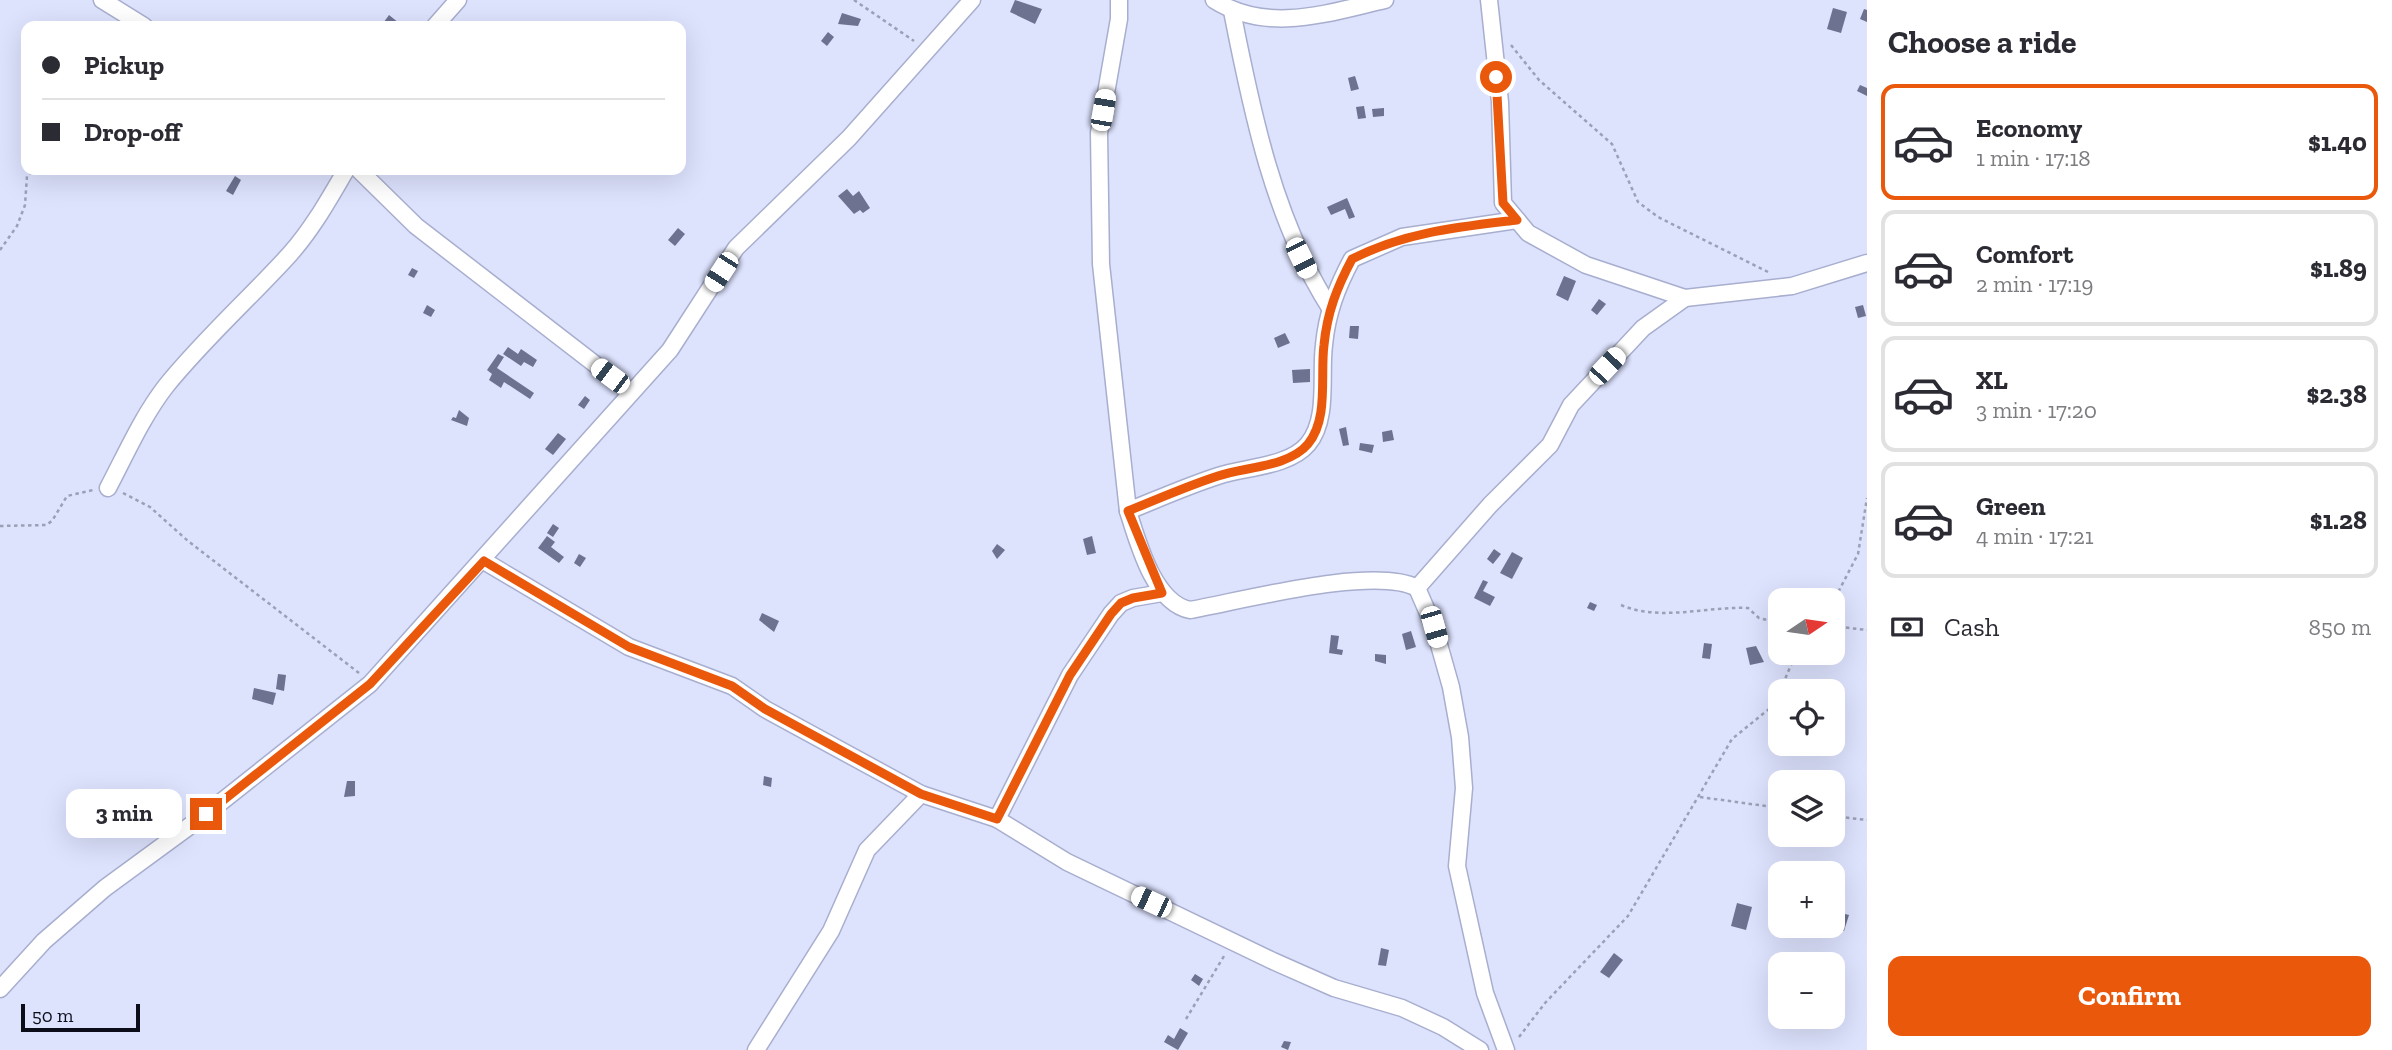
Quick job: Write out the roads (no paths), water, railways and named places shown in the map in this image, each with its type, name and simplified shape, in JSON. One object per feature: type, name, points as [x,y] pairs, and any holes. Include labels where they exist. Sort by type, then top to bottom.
[{"type":"street","points":[[102,0],[136,21]]},
{"type":"street","points":[[439,21],[458,0]]},
{"type":"street","points":[[0,989],[44,941],[104,888],[206,814],[370,684],[484,561],[631,391],[670,350],[736,248],[762,219],[849,138],[972,0]]},
{"type":"street","points":[[1119,0],[1119,19],[1099,133],[1099,159],[1101,264],[1128,511],[1162,593],[1172,604],[1190,610],[1342,583],[1400,580],[1417,588],[1434,627],[1451,687],[1460,737],[1464,789],[1457,866],[1485,993],[1511,1045]]},
{"type":"street","points":[[1214,0],[1232,12],[1264,20],[1300,18],[1385,0]]},
{"type":"street","points":[[1489,0],[1500,103],[1503,203],[1528,233],[1586,265],[1685,298],[1792,286],[1867,263]]},
{"type":"street","points":[[1232,12],[1250,105],[1293,243],[1330,308]]},
{"type":"street","points":[[108,488],[138,430],[164,389],[204,342],[291,253],[321,214],[343,175]]},
{"type":"street","points":[[364,175],[416,226],[631,391]]},
{"type":"street","points":[[1128,511],[1219,475],[1288,457],[1307,445],[1316,429],[1322,394],[1324,345],[1330,308],[1352,259],[1413,235],[1517,220]]},
{"type":"street","points":[[1417,588],[1490,505],[1550,445],[1571,405],[1643,328],[1685,298]]},
{"type":"street","points":[[484,561],[629,647],[732,686],[765,709],[921,794],[997,819],[1067,862],[1232,942],[1334,988],[1402,1008],[1443,1027],[1480,1050]]},
{"type":"street","points":[[997,819],[1070,675],[1111,614],[1121,603],[1133,598],[1162,593]]},
{"type":"street","points":[[756,1050],[831,931],[867,850],[921,794]]}]
